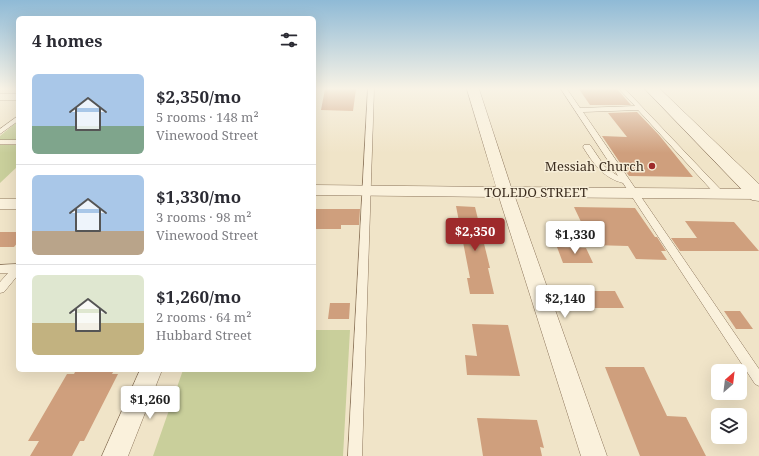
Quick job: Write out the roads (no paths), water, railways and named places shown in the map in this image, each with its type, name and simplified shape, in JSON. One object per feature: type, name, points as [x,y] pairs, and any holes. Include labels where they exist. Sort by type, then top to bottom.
[{"type":"street","points":[[480,110],[505,192],[594,456]]},
{"type":"street","points":[[673,110],[758,194]]},
{"type":"street","name":"TOLEDO STREET","points":[[316,190],[505,192],[629,187],[720,194],[758,194]]},
{"type":"street","points":[[0,204],[16,204]]},
{"type":"street","points":[[115,456],[150,372]]},
{"type":"lane","points":[[355,456],[370,110]]},
{"type":"lane","points":[[577,110],[759,380]]},
{"type":"lane","points":[[642,110],[720,194]]},
{"type":"lane","points":[[0,132],[16,120]]},
{"type":"lane","points":[[0,142],[16,142]]},
{"type":"lane","points":[[587,146],[598,164],[616,180],[629,187]]},
{"type":"lane","points":[[0,269],[16,268]]},
{"type":"lane","points":[[0,289],[16,269]]},
{"type":"place","name":"Messiah Church","points":[[652,166]]}]
